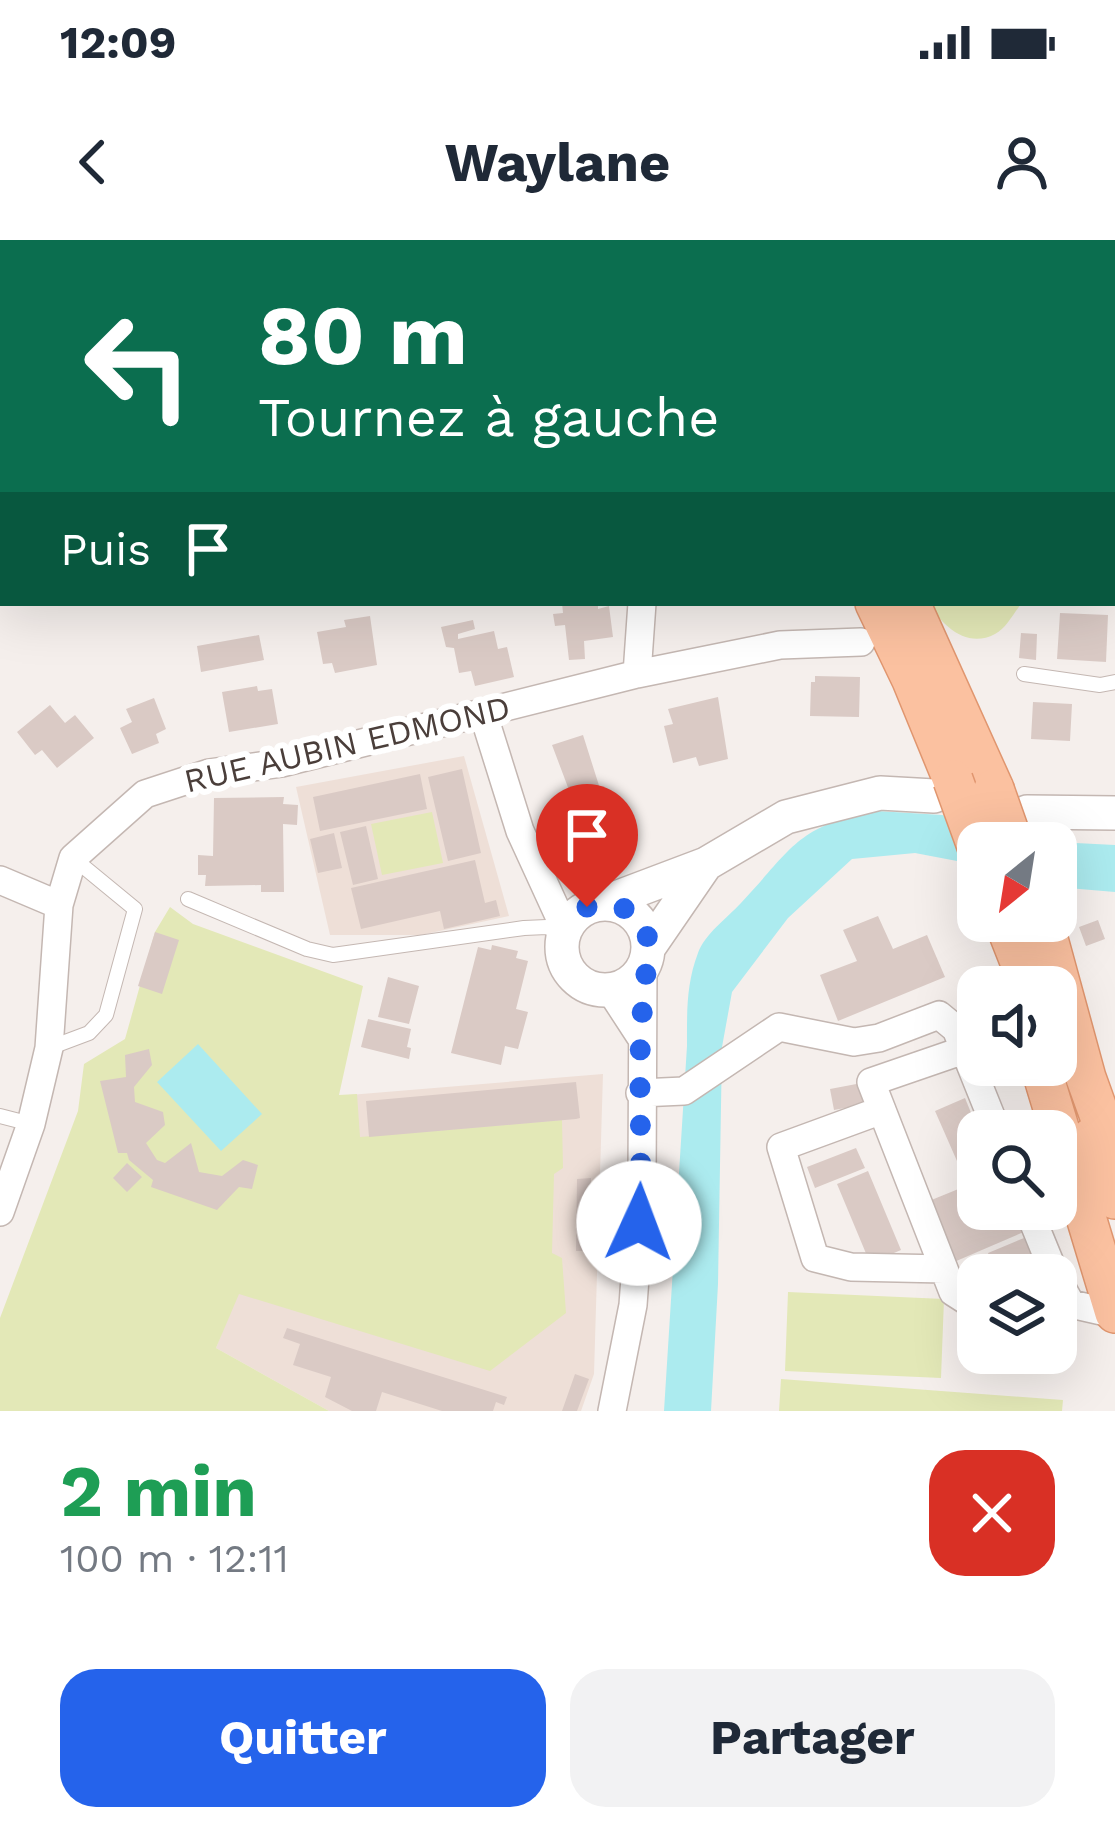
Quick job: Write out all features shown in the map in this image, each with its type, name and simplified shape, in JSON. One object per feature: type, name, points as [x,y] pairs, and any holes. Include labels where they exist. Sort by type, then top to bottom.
[{"type":"main road","points":[[875,606],[912,680],[943,788],[962,822]]},
{"type":"main road","points":[[911,606],[994,789],[1017,822]]},
{"type":"main road","points":[[1024,948],[1115,1098]]},
{"type":"main road","points":[[1024,948],[1086,1078],[1115,1158]]},
{"type":"main road","points":[[1046,1086],[1115,1314]]},
{"type":"main road","points":[[1071,1086],[1115,1199]]},
{"type":"street","points":[[637,674],[642,606]]},
{"type":"street","name":"RUE AUBIN EDMOND","points":[[73,858],[145,794],[209,773],[282,763],[637,674],[780,645],[861,642]]},
{"type":"street","points":[[483,713],[520,831],[550,897],[579,919],[628,910],[639,920],[646,957],[633,1305],[612,1411]]},
{"type":"street","points":[[706,864],[635,979],[610,990],[584,985],[574,977],[562,954],[579,919],[706,864],[787,817],[850,798],[943,788]]},
{"type":"street","points":[[1054,822],[1115,813]]},
{"type":"street","points":[[0,1212],[31,1124],[49,1048],[59,905],[73,858]]},
{"type":"street","points":[[0,880],[59,905]]},
{"type":"street","points":[[610,990],[640,1036]]},
{"type":"street","points":[[640,1093],[684,1091],[779,1028],[854,1042],[879,1038],[939,1015],[957,1032]]},
{"type":"street","points":[[957,1052],[872,1082],[957,1297]]},
{"type":"street","points":[[882,1110],[781,1147],[815,1258],[851,1268],[944,1270]]},
{"type":"street","points":[[1077,1306],[1115,1314]]},
{"type":"lane","points":[[1024,674],[1100,685],[1115,682]]},
{"type":"lane","points":[[49,1048],[89,1034],[106,1015],[135,909],[73,858]]},
{"type":"lane","points":[[188,899],[308,949],[334,955],[579,919]]},
{"type":"lane","points":[[0,1116],[31,1124]]},
{"type":"shaded area","points":[[464,756],[509,916],[421,935],[330,935],[296,787]]},
{"type":"shaded area","points":[[603,1074],[594,1374],[581,1411],[329,1411],[216,1348],[313,1098]]},
{"type":"green space","points":[[931,606],[1020,606],[1007,624],[985,638],[965,637],[941,620]]},
{"type":"green space","points":[[432,812],[443,863],[382,875],[371,824]]},
{"type":"green space","points":[[170,907],[193,924],[363,986],[339,1095],[357,1094],[360,1137],[562,1120],[563,1168],[554,1174],[552,1253],[562,1258],[566,1313],[490,1371],[239,1294],[216,1348],[329,1411],[0,1411],[0,1318],[78,1111],[84,1064],[125,1039],[155,932]]},
{"type":"green space","points":[[788,1292],[944,1299],[941,1378],[785,1371]]},
{"type":"green space","points":[[781,1379],[1063,1400],[1062,1411],[779,1411]]},
{"type":"water","points":[[877,811],[942,815],[967,822],[957,822],[957,861],[915,853],[852,859],[788,918],[732,992],[722,1047],[711,1411],[664,1411],[688,999],[698,953],[711,933],[798,842],[850,817]]},
{"type":"water","points":[[1077,843],[1115,845],[1115,892],[1077,889]]},
{"type":"water","points":[[198,1044],[262,1114],[221,1151],[157,1082]]},
{"type":"building","points":[[562,606],[609,606],[613,637],[584,641],[585,659],[569,660],[565,625],[555,626],[553,614],[563,613]]},
{"type":"building","points":[[1060,613],[1108,615],[1106,662],[1057,659]]},
{"type":"building","points":[[370,616],[377,665],[335,673],[332,663],[323,664],[317,632],[346,627],[344,620]]},
{"type":"building","points":[[473,620],[475,629],[458,634],[458,639],[494,631],[498,649],[507,647],[514,677],[475,686],[471,671],[459,673],[454,648],[446,647],[441,627]]},
{"type":"building","points":[[1021,633],[1037,634],[1036,660],[1019,658]]},
{"type":"building","points":[[259,635],[264,660],[201,672],[197,646]]},
{"type":"building","points":[[815,676],[860,677],[859,717],[810,716]]},
{"type":"building","points":[[257,686],[258,691],[272,689],[278,724],[229,732],[222,692]]},
{"type":"building","points":[[718,697],[728,759],[699,766],[696,757],[673,763],[664,726],[673,724],[668,709]]},
{"type":"building","points":[[154,698],[166,729],[156,734],[159,743],[132,754],[120,728],[132,722],[126,709]]},
{"type":"building","points":[[1033,702],[1072,704],[1070,741],[1031,739]]},
{"type":"building","points":[[50,705],[65,723],[75,715],[94,738],[57,768],[42,750],[35,755],[17,732]]},
{"type":"building","points":[[583,735],[602,795],[578,802],[552,745]]},
{"type":"building","points":[[462,769],[481,853],[448,861],[428,777]]},
{"type":"building","points":[[420,774],[427,809],[320,831],[313,797]]},
{"type":"building","points":[[284,797],[283,804],[298,805],[297,825],[283,824],[284,892],[261,892],[261,885],[205,886],[206,875],[198,875],[198,855],[213,856],[214,798]]},
{"type":"building","points":[[366,826],[378,879],[353,885],[340,832]]},
{"type":"building","points":[[334,833],[342,868],[318,873],[310,839]]},
{"type":"building","points":[[475,860],[485,903],[496,900],[500,916],[444,929],[440,911],[361,929],[351,888]]},
{"type":"building","points":[[878,916],[893,949],[927,935],[945,977],[838,1021],[820,975],[857,961],[843,930]]},
{"type":"building","points":[[1098,920],[1105,939],[1086,946],[1079,927]]},
{"type":"building","points":[[155,932],[179,940],[162,994],[138,986]]},
{"type":"building","points":[[492,945],[518,951],[516,958],[528,961],[516,1009],[528,1012],[518,1049],[505,1046],[501,1065],[451,1053],[478,947],[491,950]]},
{"type":"building","points":[[388,977],[419,986],[409,1024],[378,1017]]},
{"type":"building","points":[[368,1019],[411,1029],[409,1059],[361,1047]]},
{"type":"building","points":[[149,1049],[152,1065],[134,1087],[135,1102],[163,1112],[165,1125],[146,1143],[157,1160],[165,1163],[191,1143],[199,1172],[222,1176],[243,1160],[258,1165],[252,1189],[239,1187],[217,1210],[151,1187],[153,1180],[127,1153],[118,1153],[100,1081],[126,1077],[125,1055]]},
{"type":"building","points":[[576,1082],[580,1118],[369,1137],[366,1101]]},
{"type":"building","points":[[867,1082],[872,1103],[834,1110],[830,1089]]},
{"type":"building","points":[[965,1098],[970,1110],[957,1110],[957,1161],[935,1111]]},
{"type":"building","points":[[856,1148],[865,1168],[815,1188],[807,1167]]},
{"type":"building","points":[[127,1163],[142,1177],[127,1192],[113,1178]]},
{"type":"building","points":[[868,1171],[901,1250],[870,1263],[837,1184]]},
{"type":"building","points":[[591,1178],[590,1251],[576,1251],[577,1179]]},
{"type":"building","points":[[957,1190],[957,1230],[1026,1231],[973,1254],[957,1254],[954,1262],[929,1201]]},
{"type":"building","points":[[1024,1238],[1031,1254],[988,1254]]},
{"type":"building","points":[[287,1328],[507,1397],[504,1405],[496,1402],[493,1411],[442,1411],[382,1392],[376,1411],[352,1411],[325,1397],[331,1377],[293,1365],[300,1344],[283,1338]]},
{"type":"building","points":[[575,1374],[589,1379],[577,1411],[562,1411]]},
{"type":"route","points":[[587,907],[615,905],[628,910],[639,920],[649,947],[640,1036],[639,1223]]}]
